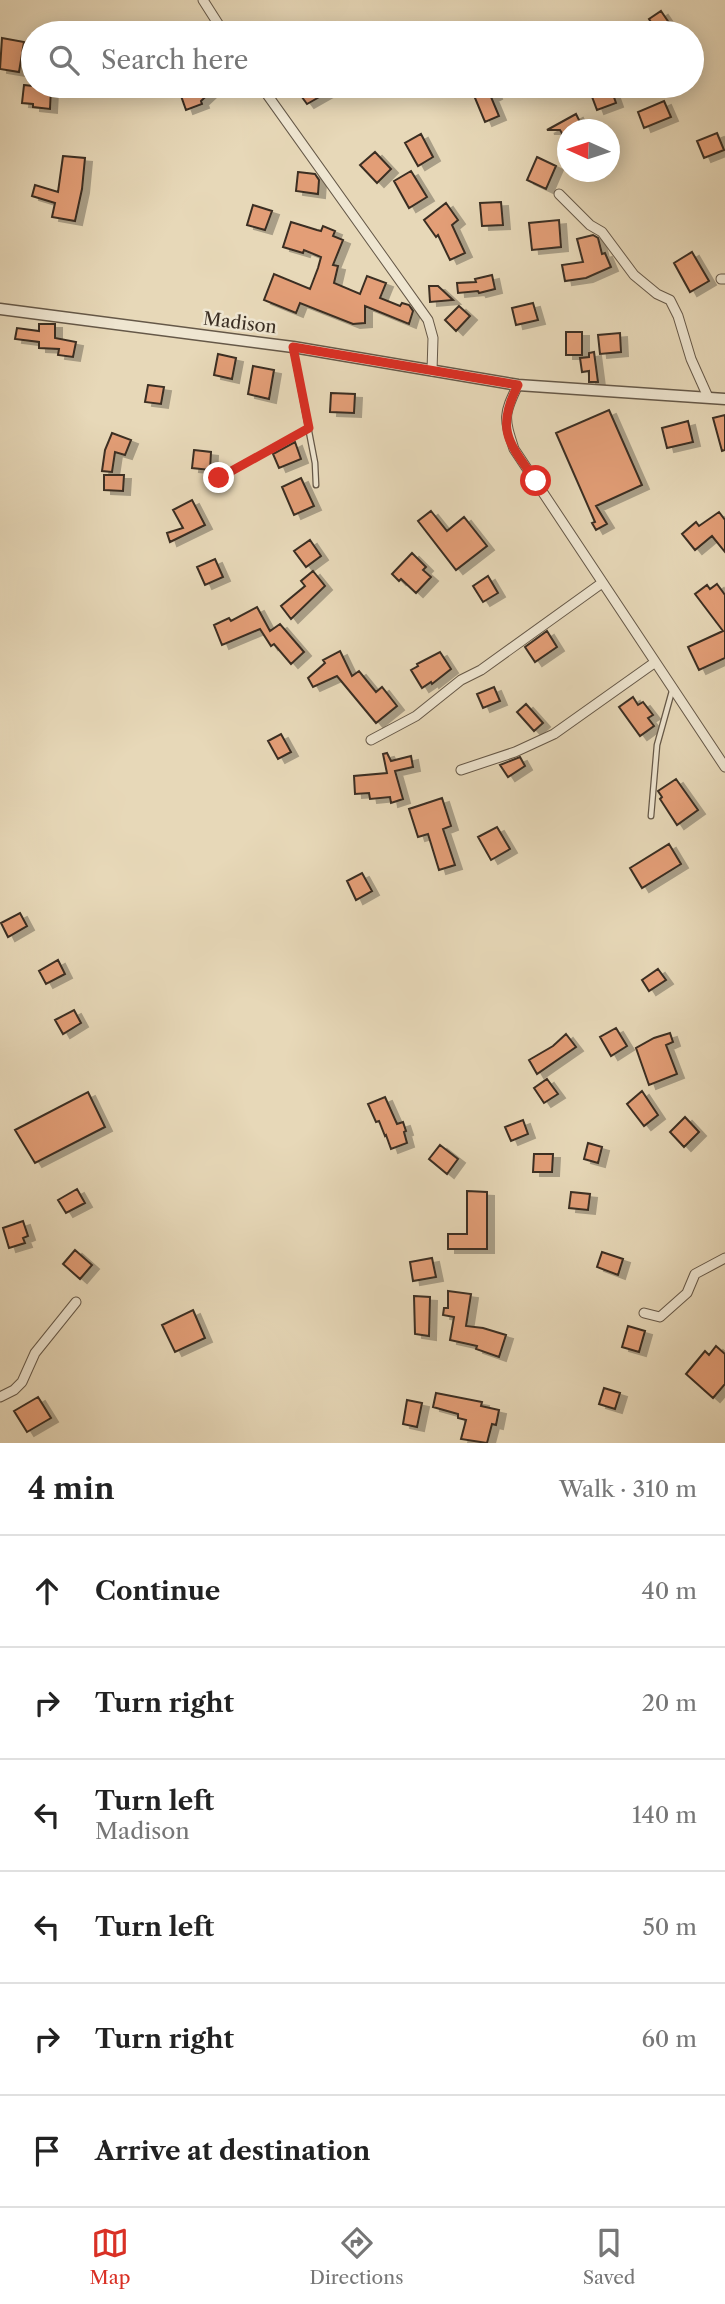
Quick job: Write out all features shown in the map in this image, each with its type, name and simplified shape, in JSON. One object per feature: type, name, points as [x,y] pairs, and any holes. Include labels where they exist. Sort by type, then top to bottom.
[{"type":"street","points":[[203,0],[216,21]]},
{"type":"street","points":[[270,98],[428,320],[433,338],[432,371]]},
{"type":"street","points":[[559,194],[590,225],[601,232],[634,275],[657,294],[670,300],[708,397]]},
{"type":"street","name":"Madison","points":[[0,309],[293,347],[518,385],[725,399]]},
{"type":"street","points":[[518,385],[507,407],[505,422],[514,449],[725,767]]},
{"type":"street","points":[[371,740],[416,716],[461,680],[481,670],[602,583]]},
{"type":"street","points":[[461,770],[515,752],[554,734],[654,663]]},
{"type":"street","points":[[644,1312],[660,1317],[670,1311],[676,1301],[687,1293],[695,1274],[725,1258]]},
{"type":"street","points":[[0,1397],[14,1390],[22,1382],[34,1353],[76,1302]]},
{"type":"lane","points":[[293,347],[315,463],[316,485]]},
{"type":"lane","points":[[219,478],[309,428]]},
{"type":"lane","points":[[650,816],[657,745],[672,690]]},
{"type":"building","points":[[661,11],[668,21],[650,21],[649,19]]},
{"type":"building","points":[[2,38],[21,41],[19,72],[0,69]]},
{"type":"building","points":[[23,98],[51,98],[50,109],[22,103]]},
{"type":"building","points":[[182,98],[204,98],[202,104],[186,110]]},
{"type":"building","points":[[303,98],[318,98],[307,104]]},
{"type":"building","points":[[475,98],[491,98],[499,116],[485,122]]},
{"type":"building","points":[[592,98],[614,98],[616,103],[597,110]]},
{"type":"building","points":[[664,101],[671,117],[644,128],[638,112]]},
{"type":"building","points":[[717,133],[724,150],[704,158],[697,141]]},
{"type":"building","points":[[421,134],[433,157],[418,166],[405,143]]},
{"type":"building","points":[[375,152],[391,169],[377,183],[360,165]]},
{"type":"building","points":[[63,156],[85,158],[75,221],[52,217],[55,203],[32,196],[35,185],[58,192]]},
{"type":"building","points":[[537,157],[556,166],[546,189],[527,180]]},
{"type":"building","points":[[411,171],[427,197],[409,208],[394,181]]},
{"type":"building","points":[[298,172],[315,174],[319,180],[318,194],[296,191]]},
{"type":"building","points":[[501,202],[503,225],[482,226],[480,203]]},
{"type":"building","points":[[446,203],[458,220],[452,225],[465,253],[450,260],[438,235],[436,237],[424,220]]},
{"type":"building","points":[[253,205],[272,211],[265,230],[247,225]]},
{"type":"building","points":[[559,220],[561,247],[532,250],[529,223]]},
{"type":"building","points":[[291,222],[321,231],[323,226],[335,231],[333,236],[343,240],[333,265],[338,266],[334,283],[360,294],[367,276],[386,283],[380,298],[400,306],[402,303],[409,305],[413,311],[409,324],[365,306],[365,323],[353,324],[300,303],[296,313],[264,300],[274,274],[310,289],[318,268],[321,257],[304,250],[303,253],[283,247]]},
{"type":"building","points":[[593,235],[598,238],[602,254],[605,253],[611,267],[586,278],[565,281],[562,265],[583,262],[577,239]]},
{"type":"building","points":[[692,252],[709,281],[690,292],[674,263]]},
{"type":"building","points":[[492,275],[495,289],[479,293],[458,293],[457,283],[476,282],[475,279]]},
{"type":"building","points":[[429,286],[438,286],[453,300],[430,302]]},
{"type":"building","points":[[533,303],[538,320],[516,325],[512,308]]},
{"type":"building","points":[[459,306],[470,316],[456,331],[445,320]]},
{"type":"building","points":[[39,324],[55,324],[55,338],[76,342],[73,357],[58,355],[59,349],[39,348],[39,342],[15,339],[17,328],[39,331]]},
{"type":"building","points":[[566,332],[582,332],[582,355],[566,355]]},
{"type":"building","points":[[620,333],[621,352],[600,354],[598,335]]},
{"type":"building","points":[[594,352],[598,382],[589,382],[589,371],[582,372],[580,358],[589,357],[589,353]]},
{"type":"building","points":[[218,354],[236,358],[232,379],[214,375]]},
{"type":"building","points":[[253,366],[274,370],[269,399],[248,394]]},
{"type":"building","points":[[148,385],[164,387],[161,404],[145,402]]},
{"type":"building","points":[[331,393],[355,394],[354,413],[330,412]]},
{"type":"building","points":[[609,410],[642,485],[596,506],[607,524],[596,530],[592,523],[595,522],[556,433]]},
{"type":"building","points":[[725,415],[725,450],[722,451],[713,418]]},
{"type":"building","points":[[688,421],[693,442],[667,448],[662,428]]},
{"type":"building","points":[[112,433],[131,440],[125,455],[115,452],[112,472],[102,471],[105,450]]},
{"type":"building","points":[[295,442],[301,459],[279,468],[273,454]]},
{"type":"building","points":[[194,450],[211,452],[210,470],[192,468]]},
{"type":"building","points":[[104,475],[124,475],[123,491],[104,490]]},
{"type":"building","points":[[301,478],[314,506],[294,515],[282,487]]},
{"type":"building","points":[[192,500],[205,525],[170,542],[167,533],[183,528],[173,510]]},
{"type":"building","points":[[431,511],[447,531],[464,517],[487,546],[456,570],[418,521]]},
{"type":"building","points":[[719,512],[725,520],[725,552],[712,536],[695,550],[682,534],[696,522],[699,526]]},
{"type":"building","points":[[310,540],[321,556],[306,567],[294,551]]},
{"type":"building","points":[[412,553],[426,567],[423,570],[431,577],[416,593],[392,574]]},
{"type":"building","points":[[215,559],[223,577],[205,585],[197,567]]},
{"type":"building","points":[[313,571],[325,586],[291,619],[281,606],[305,586],[301,581]]},
{"type":"building","points":[[488,576],[498,593],[483,602],[473,586]]},
{"type":"building","points":[[717,584],[725,595],[725,658],[699,670],[688,647],[723,631],[695,594],[707,585],[710,589]]},
{"type":"building","points":[[257,607],[270,631],[280,624],[304,652],[291,664],[274,644],[271,646],[260,629],[222,645],[214,625],[229,618],[231,621]]},
{"type":"building","points":[[547,631],[557,647],[535,662],[525,647]]},
{"type":"building","points":[[340,651],[352,676],[359,671],[376,692],[382,687],[397,706],[376,723],[337,676],[313,687],[308,678],[325,663],[323,660]]},
{"type":"building","points":[[440,652],[451,669],[432,684],[431,682],[422,688],[411,670]]},
{"type":"building","points":[[494,687],[500,701],[483,708],[477,694]]},
{"type":"building","points":[[633,697],[638,705],[643,702],[653,715],[648,718],[654,726],[640,736],[619,707]]},
{"type":"building","points":[[526,704],[543,723],[534,731],[517,712]]},
{"type":"building","points":[[281,734],[291,752],[278,759],[268,741]]},
{"type":"building","points":[[387,753],[391,761],[411,756],[413,767],[395,771],[403,799],[391,803],[390,797],[370,799],[369,793],[355,794],[354,776],[387,773],[383,754]]},
{"type":"building","points":[[520,757],[525,766],[508,777],[500,765]]},
{"type":"building","points":[[676,779],[698,810],[677,825],[660,799],[662,797],[658,791]]},
{"type":"building","points":[[442,798],[451,826],[443,829],[455,865],[439,870],[428,834],[418,837],[409,809]]},
{"type":"building","points":[[497,827],[510,849],[491,860],[478,837]]},
{"type":"building","points":[[669,844],[681,864],[642,888],[630,868]]},
{"type":"building","points":[[362,873],[372,891],[356,900],[347,881]]},
{"type":"building","points":[[20,913],[27,926],[8,937],[1,923]]},
{"type":"building","points":[[58,960],[65,974],[46,984],[39,971]]},
{"type":"building","points":[[658,969],[666,980],[649,991],[642,980]]},
{"type":"building","points":[[74,1010],[81,1023],[63,1034],[55,1020]]},
{"type":"building","points":[[616,1028],[627,1046],[611,1056],[600,1037]]},
{"type":"building","points":[[670,1033],[673,1042],[666,1045],[677,1074],[649,1085],[636,1048]]},
{"type":"building","points":[[566,1034],[576,1047],[537,1074],[529,1060],[553,1046]]},
{"type":"building","points":[[547,1079],[558,1094],[544,1103],[534,1088]]},
{"type":"building","points":[[642,1091],[658,1115],[644,1126],[627,1104]]},
{"type":"building","points":[[88,1092],[105,1127],[35,1163],[15,1130]]},
{"type":"building","points":[[385,1097],[397,1124],[403,1122],[406,1131],[407,1143],[391,1149],[368,1104]]},
{"type":"building","points":[[685,1117],[699,1132],[684,1147],[670,1132]]},
{"type":"building","points":[[523,1120],[528,1134],[511,1141],[505,1127]]},
{"type":"building","points":[[588,1143],[602,1147],[598,1163],[584,1159]]},
{"type":"building","points":[[440,1145],[458,1159],[447,1174],[429,1159]]},
{"type":"building","points":[[534,1154],[553,1154],[552,1172],[533,1172]]},
{"type":"building","points":[[77,1189],[85,1203],[66,1213],[58,1200]]},
{"type":"building","points":[[467,1191],[487,1192],[487,1249],[448,1249],[448,1234],[467,1234]]},
{"type":"building","points":[[571,1192],[590,1194],[588,1210],[569,1208]]},
{"type":"building","points":[[23,1221],[28,1236],[23,1238],[25,1243],[9,1248],[3,1228]]},
{"type":"building","points":[[75,1250],[92,1265],[80,1279],[63,1264]]},
{"type":"building","points":[[602,1252],[623,1259],[618,1275],[597,1267]]},
{"type":"building","points":[[432,1258],[436,1277],[413,1281],[410,1262]]},
{"type":"building","points":[[448,1291],[471,1294],[466,1326],[506,1335],[499,1357],[476,1349],[477,1346],[450,1340],[454,1317],[443,1315],[444,1308],[448,1308]]},
{"type":"building","points":[[414,1296],[430,1297],[429,1336],[415,1334]]},
{"type":"building","points":[[193,1310],[205,1338],[175,1352],[162,1325]]},
{"type":"building","points":[[628,1326],[645,1331],[639,1352],[622,1347]]},
{"type":"building","points":[[716,1346],[725,1354],[725,1384],[713,1398],[686,1374],[705,1351],[709,1355]]},
{"type":"building","points":[[604,1388],[620,1393],[615,1409],[599,1404]]},
{"type":"building","points":[[436,1393],[482,1402],[481,1406],[499,1410],[496,1425],[492,1424],[487,1443],[461,1439],[466,1420],[458,1418],[458,1414],[433,1407]]},
{"type":"building","points":[[38,1397],[51,1418],[27,1432],[14,1411]]},
{"type":"building","points":[[407,1400],[422,1403],[417,1427],[403,1424]]},
{"type":"route","points":[[219,478],[309,428],[293,347],[518,385],[507,407],[505,422],[514,449],[536,481]]}]
